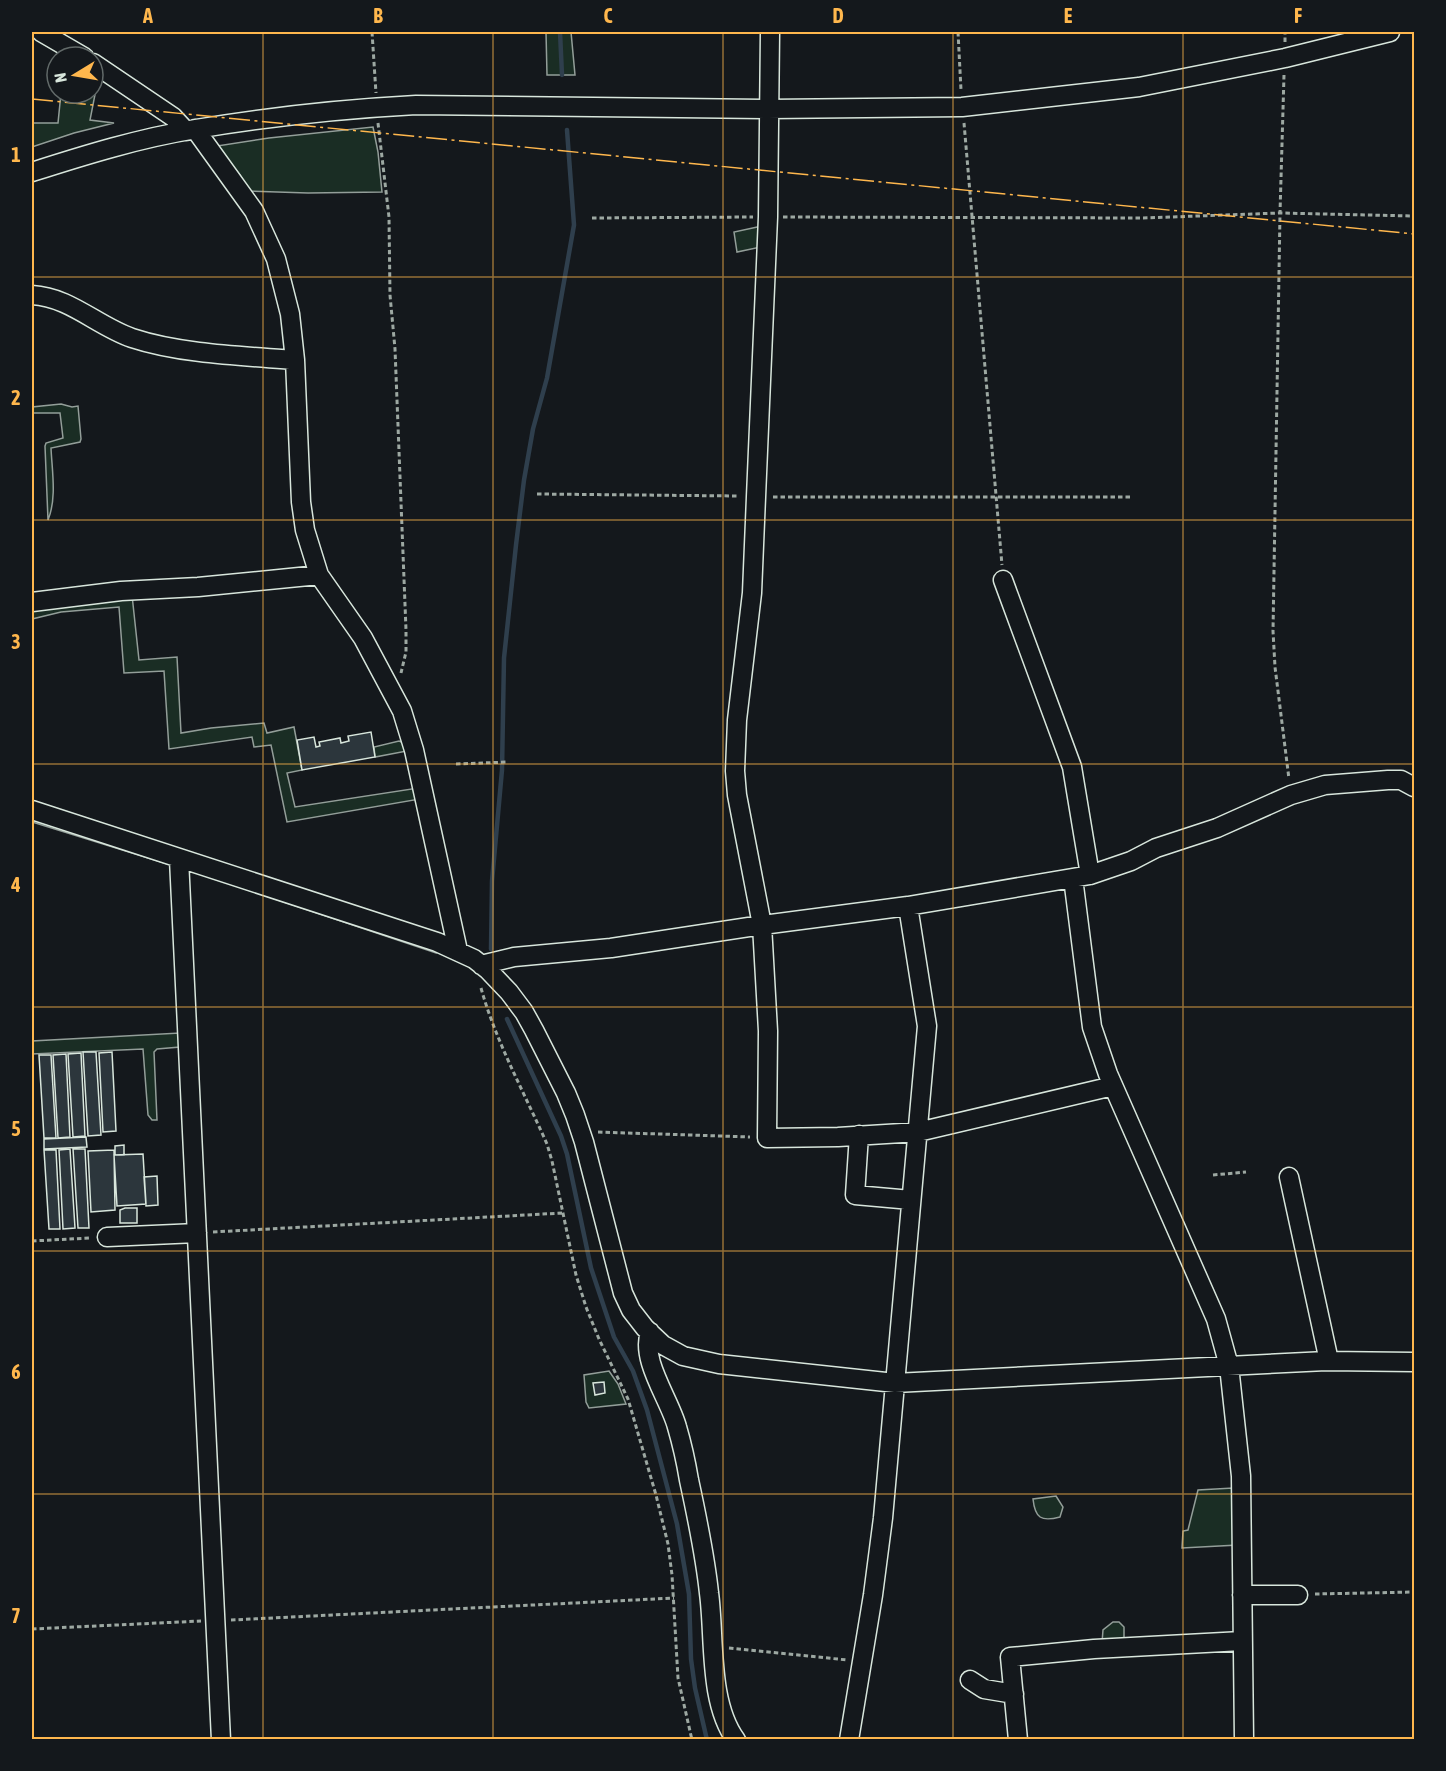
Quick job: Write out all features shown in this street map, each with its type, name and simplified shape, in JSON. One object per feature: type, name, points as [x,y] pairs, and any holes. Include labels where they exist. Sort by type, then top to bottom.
[{"type":"street","points":[[41,32],[63,45]]},
{"type":"street","points":[[770,32],[768,217],[751,603],[737,720],[735,771],[737,795],[762,925],[768,1032],[767,1138],[859,1136],[918,1131],[1113,1086]]},
{"type":"street","points":[[32,172],[191,130],[377,107],[426,105],[769,109],[962,107],[1139,87],[1285,58],[1390,32]]},
{"type":"street","points":[[105,71],[191,130],[238,188],[265,234],[276,260],[290,314],[295,360],[301,502],[305,530],[319,575],[363,638],[392,689],[411,737],[458,951]]},
{"type":"street","points":[[32,296],[57,300],[119,333],[149,342],[190,350],[295,360]]},
{"type":"street","points":[[32,602],[121,591],[198,587],[319,575]]},
{"type":"street","points":[[1003,580],[1072,767],[1092,1027],[1113,1086],[1216,1318],[1230,1366],[1241,1476],[1244,1740]]},
{"type":"street","points":[[481,965],[514,957],[611,948],[908,906],[1082,877],[1131,861],[1156,848],[1218,828],[1291,795],[1324,785],[1401,780],[1414,787]]},
{"type":"street","points":[[32,810],[437,942],[481,965],[509,992],[524,1012],[566,1093],[580,1131],[622,1293],[639,1322],[663,1345],[683,1356],[719,1364],[895,1383],[1329,1361],[1414,1362]]},
{"type":"street","points":[[179,859],[221,1740]]},
{"type":"street","points":[[849,1740],[883,1518],[927,1026],[908,906]]},
{"type":"street","points":[[859,1136],[855,1195],[911,1200]]},
{"type":"street","points":[[1289,1177],[1329,1361]]},
{"type":"street","points":[[107,1237],[196,1233]]},
{"type":"street","points":[[650,1332],[647,1349],[678,1427],[692,1492],[709,1592],[720,1701],[729,1731],[736,1740]]},
{"type":"street","points":[[1242,1596],[1298,1595]]},
{"type":"street","points":[[1018,1740],[1010,1657],[1094,1649],[1242,1641]]},
{"type":"street","points":[[969,1680],[984,1689],[1014,1694]]},
{"type":"path","points":[[372,32],[377,107],[389,217],[390,295],[395,349],[406,630],[404,666],[392,689]]},
{"type":"path","points":[[958,32],[962,107],[1003,580]]},
{"type":"path","points":[[1285,32],[1273,631],[1275,667],[1291,795]]},
{"type":"path","points":[[592,218],[1143,218],[1280,213],[1414,216]]},
{"type":"path","points":[[537,494],[756,497],[1131,497]]},
{"type":"path","points":[[456,764],[508,762]]},
{"type":"path","points":[[481,986],[497,1036],[547,1144],[576,1275],[586,1307],[599,1340],[628,1399],[640,1438],[668,1544],[674,1598],[676,1670],[681,1700],[692,1740]]},
{"type":"path","points":[[580,1131],[767,1138]]},
{"type":"path","points":[[1213,1175],[1246,1172]]},
{"type":"path","points":[[196,1233],[563,1213]]},
{"type":"path","points":[[32,1241],[107,1237]]},
{"type":"path","points":[[1298,1595],[1414,1592]]},
{"type":"path","points":[[32,1629],[674,1598]]},
{"type":"path","points":[[713,1646],[861,1661]]},
{"type":"green space","points":[[546,32],[571,32],[575,75],[547,75]]},
{"type":"green space","points":[[60,105],[93,105],[90,120],[114,123],[32,147],[32,123],[58,123]]},
{"type":"green space","points":[[373,127],[382,192],[249,191],[240,175],[217,146],[269,138]]},
{"type":"green space","points":[[762,226],[761,247],[737,252],[734,232]]},
{"type":"green space","points":[[61,404],[78,406],[81,439],[80,442],[51,448],[53,494],[48,520],[45,446],[46,443],[63,438],[60,413],[32,413],[32,407]]},
{"type":"green space","points":[[132,595],[139,660],[177,657],[181,733],[264,723],[267,733],[294,727],[302,770],[287,773],[295,807],[418,788],[420,799],[287,822],[271,745],[254,747],[252,737],[169,749],[164,671],[124,673],[119,607],[61,612],[32,619],[32,607]]},
{"type":"green space","points":[[399,741],[404,743],[407,751],[375,757],[374,747]]},
{"type":"green space","points":[[32,817],[165,861],[167,864],[32,822]]},
{"type":"green space","points":[[200,874],[436,951],[436,953]]},
{"type":"green space","points":[[180,1033],[180,1047],[157,1049],[154,1052],[157,1120],[152,1120],[148,1115],[143,1049],[32,1054],[32,1041]]},
{"type":"green space","points":[[609,1371],[618,1384],[626,1404],[589,1408],[586,1402],[584,1375]]},
{"type":"green space","points":[[1233,1488],[1238,1545],[1182,1548],[1183,1531],[1188,1530],[1198,1490]]},
{"type":"green space","points":[[1056,1496],[1063,1507],[1060,1517],[1044,1519],[1040,1517],[1035,1511],[1033,1499]]},
{"type":"green space","points":[[1113,1622],[1119,1622],[1124,1627],[1124,1642],[1102,1643],[1103,1630]]},
{"type":"building","points":[[371,732],[375,757],[302,770],[297,740],[314,737],[316,747],[320,746],[319,742],[340,738],[341,743],[349,741],[348,736]]},
{"type":"building","points":[[83,1052],[96,1052],[101,1135],[88,1136]]},
{"type":"building","points":[[112,1052],[116,1131],[103,1132],[99,1053]]},
{"type":"building","points":[[81,1053],[85,1136],[73,1137],[68,1054]]},
{"type":"building","points":[[66,1054],[70,1137],[58,1138],[53,1055]]},
{"type":"building","points":[[39,1055],[51,1055],[56,1138],[44,1138]]},
{"type":"building","points":[[86,1137],[87,1147],[44,1149],[44,1139]]},
{"type":"building","points":[[124,1145],[124,1155],[115,1155],[115,1146]]},
{"type":"building","points":[[70,1149],[75,1228],[63,1229],[59,1150]]},
{"type":"building","points":[[73,1149],[85,1149],[89,1228],[78,1228]]},
{"type":"building","points":[[44,1150],[56,1150],[60,1229],[49,1229]]},
{"type":"building","points":[[114,1150],[115,1210],[91,1212],[88,1151]]},
{"type":"building","points":[[143,1154],[146,1204],[117,1206],[114,1155]]},
{"type":"building","points":[[157,1176],[158,1205],[146,1206],[144,1177]]},
{"type":"building","points":[[137,1208],[137,1223],[120,1223],[120,1210]]},
{"type":"building","points":[[604,1382],[605,1393],[595,1395],[593,1383]]},
{"type":"waterway","points":[[560,32],[562,75]]},
{"type":"waterway","points":[[491,949],[492,881],[502,770],[504,658],[516,545],[533,429],[547,378],[574,225],[567,130]]},
{"type":"waterway","points":[[507,1019],[561,1136],[567,1154],[591,1268],[614,1337],[633,1371],[647,1410],[677,1524],[689,1594],[691,1659],[695,1688],[707,1740]]},
{"type":"power","points":[[32,99],[1414,234]]}]
